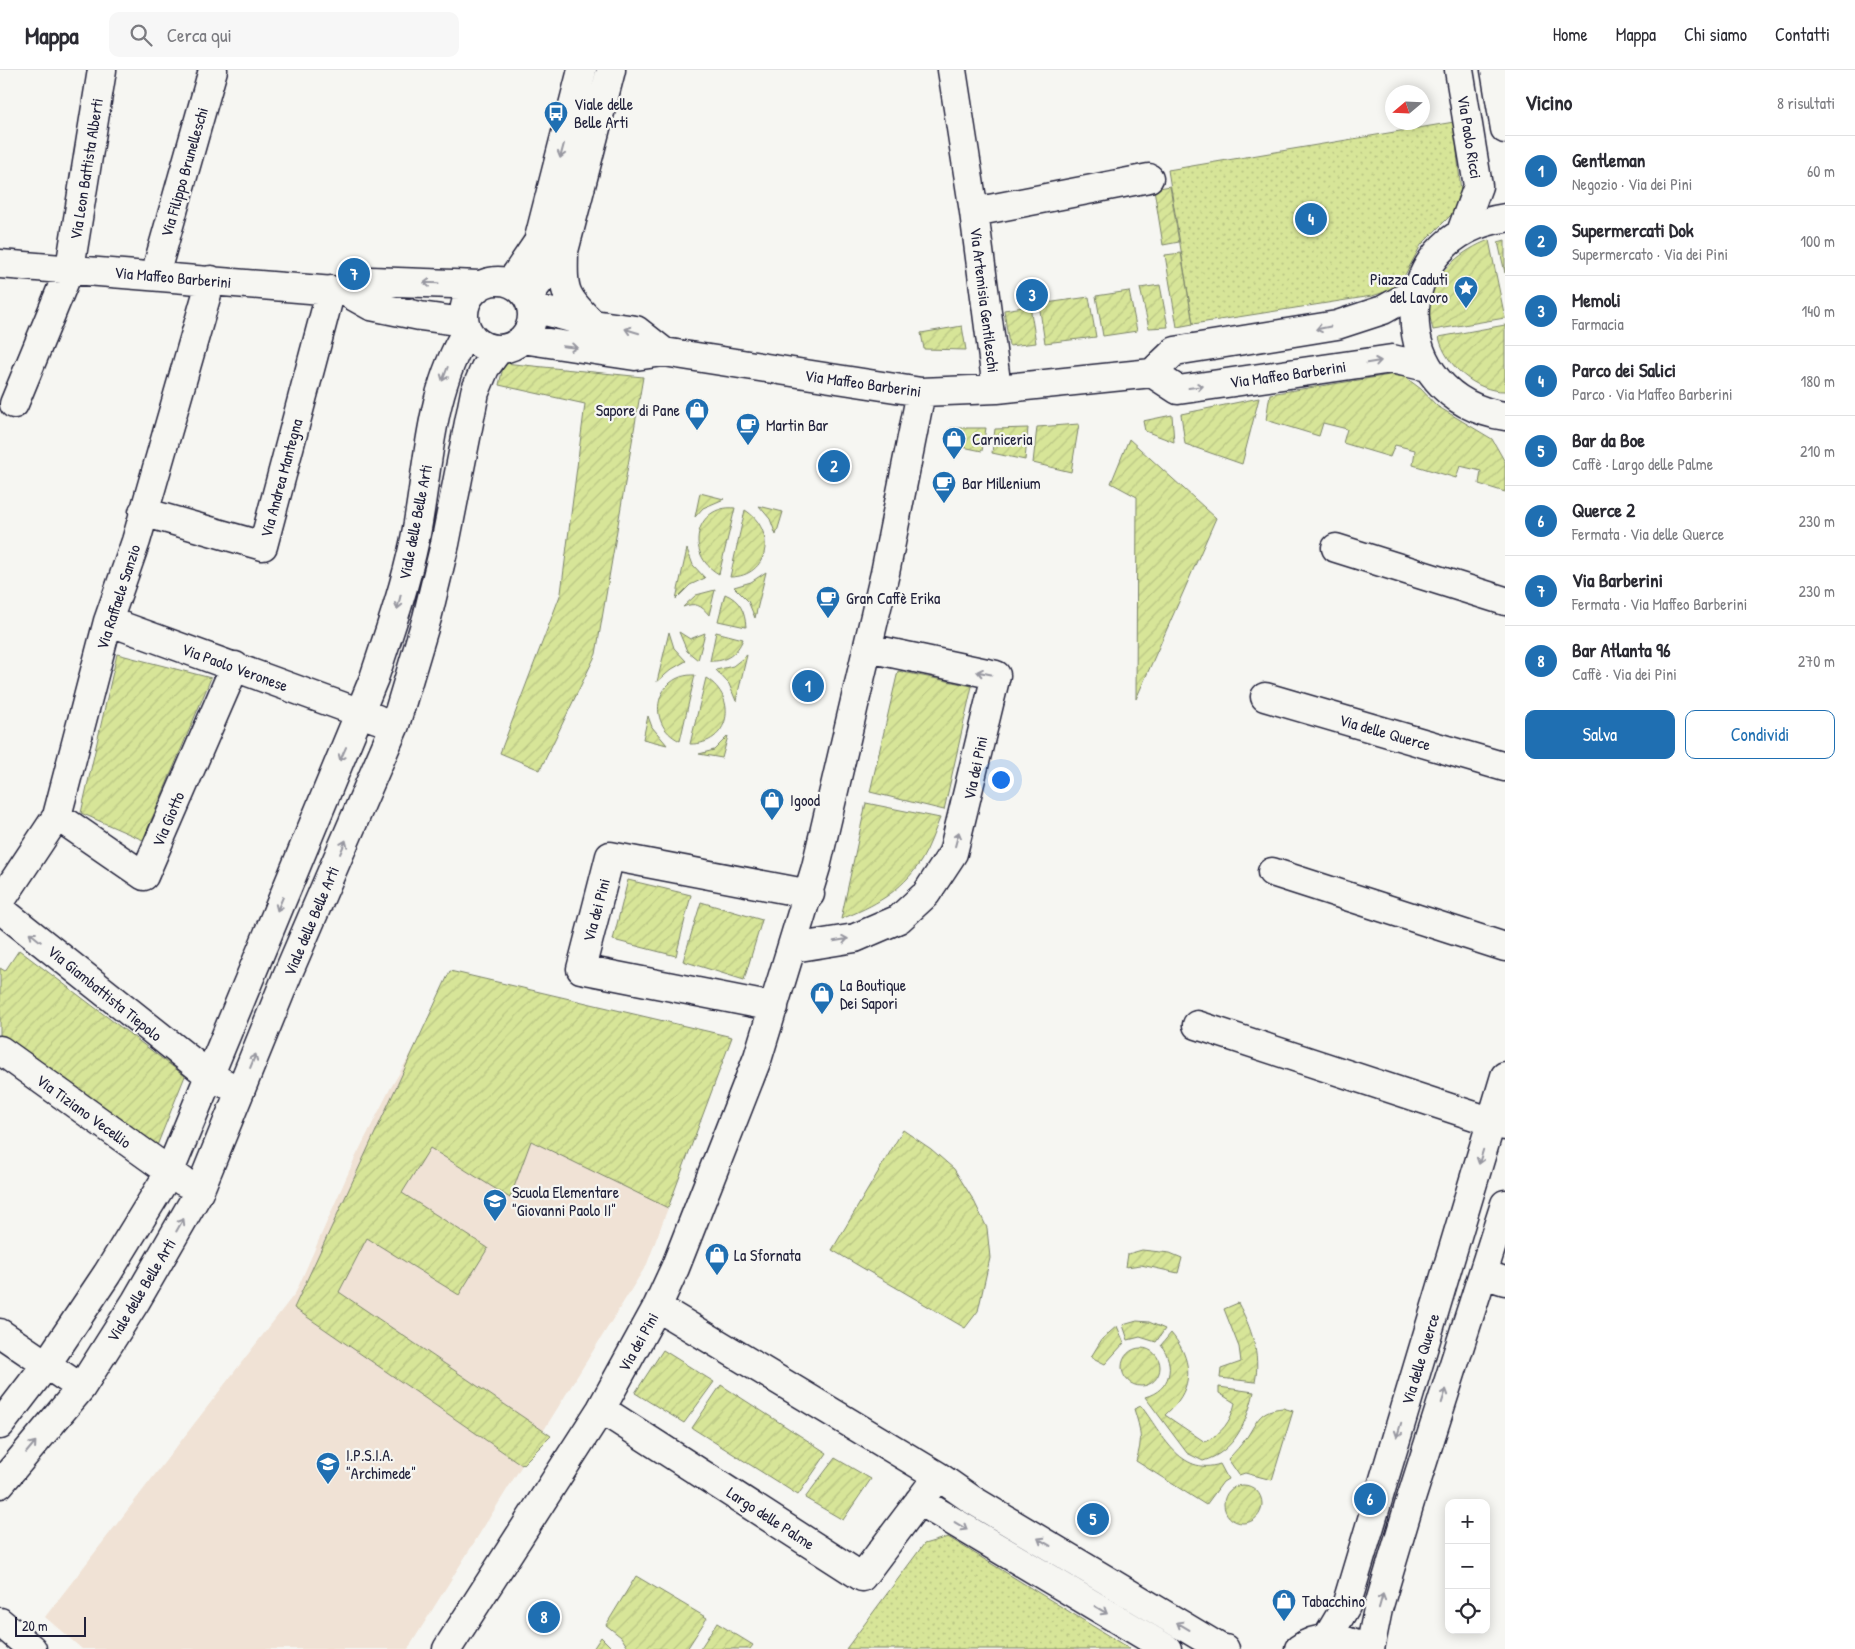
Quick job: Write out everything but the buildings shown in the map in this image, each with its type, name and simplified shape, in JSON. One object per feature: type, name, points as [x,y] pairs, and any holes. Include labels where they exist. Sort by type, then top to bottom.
[{"type":"street","name":"Via Leon Battista Alberti","points":[[14,404],[58,302],[70,268],[102,70]]},
{"type":"street","name":"Via Filippo Brunelleschi","points":[[155,275],[213,70]]},
{"type":"street","points":[[523,296],[499,280],[480,285],[469,294],[463,311],[465,326],[475,341],[484,347],[511,344],[530,326],[523,296],[582,70]]},
{"type":"street","points":[[593,324],[572,304],[563,285],[564,251],[611,70]]},
{"type":"street","name":"Via Artemisia Gentileschi","points":[[952,70],[974,212],[997,389]]},
{"type":"street","name":"Via Paolo Ricci","points":[[1459,70],[1478,186],[1461,232]]},
{"type":"street","points":[[1495,70],[1505,129]]},
{"type":"street","name":"Via Artemisia Gentileschi","points":[[974,212],[1149,178]]},
{"type":"street","points":[[1505,218],[1485,221],[1461,232],[1442,248],[1426,268],[1417,291],[1413,317],[1417,343],[1427,368],[1443,388],[1462,403],[1495,414],[1505,433]]},
{"type":"street","points":[[523,296],[564,251]]},
{"type":"street","name":"Via Maffeo Barberini","points":[[0,264],[70,268],[338,291],[372,306],[465,326]]},
{"type":"street","name":"Via Raffaele Sanzio","points":[[0,902],[57,816],[108,621],[136,541],[211,280]]},
{"type":"street","name":"Via Maffeo Barberini","points":[[338,291],[370,282],[480,285]]},
{"type":"street","name":"Via Andrea Mantegna","points":[[143,512],[263,546],[338,291]]},
{"type":"street","points":[[1152,373],[1175,351],[1337,325],[1383,310],[1417,291]]},
{"type":"street","name":"Via Maffeo Barberini","points":[[523,296],[593,324],[636,330],[664,352]]},
{"type":"street","name":"Viale delle Belle Arti","points":[[0,1425],[46,1365],[107,1274],[169,1173],[361,714],[395,615],[414,540],[443,380],[465,326]]},
{"type":"street","name":"Via Maffeo Barberini","points":[[511,344],[636,356],[664,352],[921,392],[997,389],[1152,373],[1178,390],[1392,359],[1427,368]]},
{"type":"street","name":"Viale delle Belle Arti","points":[[0,1484],[81,1388],[136,1301],[200,1192],[289,972],[395,725],[429,608],[475,392],[485,368],[511,344]]},
{"type":"street","name":"Via dei Pini","points":[[447,1649],[601,1409],[657,1307],[758,1057],[810,894],[886,573],[921,392]]},
{"type":"street","points":[[1336,548],[1505,601]]},
{"type":"street","name":"Via Paolo Veronese","points":[[108,621],[235,666],[361,714]]},
{"type":"street","name":"Via dei Pini","points":[[793,948],[855,938],[899,919],[926,894],[953,854],[965,810],[996,675],[868,648]]},
{"type":"street","name":"Via Giotto","points":[[57,816],[144,876],[235,666]]},
{"type":"street","name":"Via delle Querce","points":[[1265,697],[1505,767]]},
{"type":"street","points":[[361,714],[395,725]]},
{"type":"street","name":"Via dei Pini","points":[[774,1007],[581,969],[610,856],[810,894]]},
{"type":"street","points":[[1272,872],[1505,947]]},
{"type":"street","name":"Via Giambattista Tiepolo","points":[[0,909],[210,1076]]},
{"type":"street","points":[[1197,1025],[1491,1122]]},
{"type":"street","name":"Via Tiziano Vecellio","points":[[0,1050],[169,1173]]},
{"type":"street","points":[[210,1076],[241,1090]]},
{"type":"street","name":"Via delle Querce","points":[[1304,1645],[1346,1606],[1505,1076]]},
{"type":"street","points":[[169,1173],[200,1192]]},
{"type":"street","name":"Via delle Querce","points":[[1370,1649],[1378,1609],[1408,1511],[1494,1277],[1505,1204]]},
{"type":"street","points":[[657,1307],[938,1476],[971,1499],[1220,1648],[1226,1649]]},
{"type":"street","points":[[0,1333],[81,1388]]},
{"type":"street","name":"Largo delle Palme","points":[[601,1409],[862,1577],[938,1476]]},
{"type":"street","points":[[919,1501],[1167,1649]]},
{"type":"street","points":[[0,1622],[30,1648]]},
{"type":"street","points":[[1304,1645],[1342,1639],[1365,1649]]},
{"type":"shaded area","points":[[428,1025],[732,1037],[647,1264],[408,1649],[82,1649],[45,1617],[296,1292],[354,1160],[390,1089]]},
{"type":"green space","points":[[1454,122],[1461,192],[1457,209],[1421,245],[1398,288],[1372,296],[1193,324],[1168,170],[1406,130],[1430,130],[1430,126]]},
{"type":"green space","points":[[1170,186],[1179,242],[1163,245],[1154,189]]},
{"type":"green space","points":[[1489,240],[1505,318],[1433,330],[1429,299],[1438,279],[1452,262],[1461,255]]},
{"type":"green space","points":[[1505,240],[1505,273],[1498,242]]},
{"type":"green space","points":[[1181,253],[1193,324],[1177,327],[1165,255]]},
{"type":"green space","points":[[1160,285],[1168,327],[1149,328],[1140,288]]},
{"type":"green space","points":[[1129,291],[1137,331],[1103,336],[1096,296]]},
{"type":"green space","points":[[1089,297],[1096,337],[1045,343],[1039,304]]},
{"type":"green space","points":[[1030,306],[1036,343],[1009,346],[1004,310]]},
{"type":"green space","points":[[1505,325],[1505,391],[1483,387],[1463,375],[1448,357],[1439,337]]},
{"type":"green space","points":[[962,326],[966,350],[924,349],[921,333]]},
{"type":"green space","points":[[504,363],[643,377],[596,654],[540,770],[500,753],[561,593],[585,404],[499,385]]},
{"type":"green space","points":[[1390,375],[1405,377],[1421,389],[1437,406],[1492,439],[1505,462],[1505,492],[1479,484],[1481,471],[1460,466],[1456,478],[1413,465],[1415,450],[1395,445],[1390,457],[1343,443],[1347,429],[1323,423],[1319,436],[1266,420],[1270,394]]},
{"type":"green space","points":[[1259,398],[1242,464],[1185,444],[1181,414]]},
{"type":"green space","points":[[1172,415],[1174,442],[1145,431],[1143,421]]},
{"type":"green space","points":[[1079,424],[1071,472],[1033,463],[1037,427]]},
{"type":"green space","points":[[951,428],[986,428],[982,451],[948,444]]},
{"type":"green space","points":[[1028,428],[1025,460],[992,453],[995,429]]},
{"type":"green space","points":[[1129,439],[1216,518],[1136,699],[1137,497],[1111,483]]},
{"type":"green space","points":[[700,493],[724,499],[703,508],[695,517]]},
{"type":"green space","points":[[759,506],[783,512],[776,535],[770,519]]},
{"type":"green space","points":[[735,508],[719,574],[708,566],[701,555],[698,544],[699,532],[703,522],[711,514],[721,509]]},
{"type":"green space","points":[[745,510],[762,529],[765,540],[764,551],[761,561],[754,569],[743,575],[730,577]]},
{"type":"green space","points":[[687,549],[693,565],[705,578],[690,585],[676,599]]},
{"type":"green space","points":[[766,572],[755,618],[748,601],[734,587],[751,582]]},
{"type":"green space","points":[[715,590],[709,615],[698,605],[683,607],[696,595]]},
{"type":"green space","points":[[725,594],[741,607],[746,627],[718,621]]},
{"type":"green space","points":[[669,632],[674,648],[686,661],[672,669],[657,682]]},
{"type":"green space","points":[[679,632],[690,639],[705,633],[698,660],[687,651]]},
{"type":"green space","points":[[716,632],[743,639],[738,649],[730,656],[721,660],[710,661]]},
{"type":"green space","points":[[117,654],[211,678],[143,840],[81,813]]},
{"type":"green space","points":[[747,655],[736,701],[729,684],[716,670],[733,666]]},
{"type":"green space","points":[[898,671],[972,686],[944,810],[870,792]]},
{"type":"green space","points":[[695,675],[680,741],[669,733],[662,723],[659,701],[671,682],[682,677]]},
{"type":"green space","points":[[706,678],[723,697],[726,708],[725,719],[721,729],[714,737],[704,742],[690,744]]},
{"type":"green space","points":[[648,716],[652,727],[667,745],[643,739]]},
{"type":"green space","points":[[728,736],[722,758],[699,754],[714,750]]},
{"type":"green space","points":[[866,803],[940,818],[924,856],[905,881],[896,890],[876,903],[841,919]]},
{"type":"green space","points":[[628,880],[691,895],[676,956],[613,940]]},
{"type":"green space","points":[[701,902],[762,920],[744,980],[683,961]]},
{"type":"green space","points":[[19,950],[185,1076],[154,1153],[0,1040],[0,968],[5,971]]},
{"type":"green space","points":[[450,971],[732,1037],[668,1208],[531,1141],[510,1198],[430,1148],[402,1193],[488,1248],[459,1295],[367,1238],[339,1292],[551,1436],[522,1465],[294,1308]]},
{"type":"green space","points":[[903,1130],[931,1149],[954,1169],[974,1201],[987,1228],[990,1258],[978,1311],[965,1328],[832,1250]]},
{"type":"green space","points":[[1142,1250],[1170,1253],[1182,1258],[1178,1273],[1141,1265],[1126,1267],[1128,1254]]},
{"type":"green space","points":[[1238,1303],[1254,1341],[1257,1362],[1255,1382],[1220,1378],[1221,1369],[1241,1362],[1239,1347],[1224,1309]]},
{"type":"green space","points":[[1137,1321],[1149,1322],[1165,1329],[1156,1342],[1140,1337],[1128,1340],[1123,1325]]},
{"type":"green space","points":[[1117,1326],[1124,1343],[1105,1364],[1091,1357],[1102,1339]]},
{"type":"green space","points":[[1171,1333],[1182,1349],[1188,1375],[1183,1392],[1175,1405],[1165,1415],[1205,1442],[1225,1426],[1231,1416],[1235,1403],[1219,1393],[1219,1387],[1254,1392],[1248,1414],[1238,1434],[1231,1443],[1214,1457],[1203,1461],[1187,1453],[1145,1397],[1161,1389],[1168,1376],[1168,1361],[1161,1345]]},
{"type":"green space","points":[[1141,1348],[1155,1353],[1160,1367],[1155,1381],[1141,1386],[1127,1381],[1122,1367],[1127,1353]]},
{"type":"green space","points":[[663,1350],[714,1382],[684,1423],[635,1393]]},
{"type":"green space","points":[[721,1385],[827,1453],[798,1495],[692,1428]]},
{"type":"green space","points":[[1141,1406],[1173,1450],[1183,1458],[1194,1464],[1206,1466],[1220,1464],[1228,1479],[1223,1482],[1206,1505],[1136,1461],[1140,1447],[1140,1435],[1134,1409]]},
{"type":"green space","points":[[1283,1408],[1293,1411],[1272,1480],[1245,1473],[1239,1475],[1228,1459],[1245,1440],[1260,1417],[1269,1411]]},
{"type":"green space","points":[[835,1458],[871,1479],[843,1520],[805,1498]]},
{"type":"green space","points":[[1243,1485],[1257,1490],[1262,1504],[1257,1518],[1243,1523],[1229,1518],[1224,1504],[1229,1490]]},
{"type":"green space","points":[[948,1537],[1130,1649],[846,1649],[924,1544]]},
{"type":"green space","points":[[636,1576],[707,1618],[687,1649],[629,1649],[621,1637],[606,1625]]},
{"type":"green space","points":[[717,1623],[753,1645],[750,1649],[700,1649]]},
{"type":"green space","points":[[601,1637],[613,1649],[593,1649]]},
{"type":"place","name":"Viale delle Belle Arti","points":[[556,134]]},
{"type":"place","name":"Parco dei Salici","points":[[1311,219]]},
{"type":"place","name":"Via Barberini","points":[[354,274]]},
{"type":"place","name":"Memoli","points":[[1032,295]]},
{"type":"place","name":"Piazza Caduti del Lavoro","points":[[1466,309]]},
{"type":"place","name":"Sapore di Pane","points":[[697,431]]},
{"type":"place","name":"Martin Bar","points":[[748,446]]},
{"type":"place","name":"Carniceria","points":[[954,460]]},
{"type":"place","name":"Supermercati Dok","points":[[834,466]]},
{"type":"place","name":"Bar Millenium","points":[[944,504]]},
{"type":"place","name":"Gran Caffè Erika","points":[[828,619]]},
{"type":"place","name":"Gentleman","points":[[808,686]]},
{"type":"place","name":"Igood","points":[[772,821]]},
{"type":"place","name":"La Boutique Dei Sapori","points":[[822,1015]]},
{"type":"place","name":"Scuola Elementare \"Giovanni Paolo II\"","points":[[495,1222]]},
{"type":"place","name":"La Sfornata","points":[[717,1276]]},
{"type":"place","name":"I.P.S.I.A. \"Archimede\"","points":[[328,1485]]},
{"type":"place","name":"Querce 2","points":[[1370,1499]]},
{"type":"place","name":"Bar da Boe","points":[[1093,1519]]},
{"type":"place","name":"Bar Atlanta 96","points":[[544,1617]]},
{"type":"place","name":"Tabacchino","points":[[1284,1622]]}]
